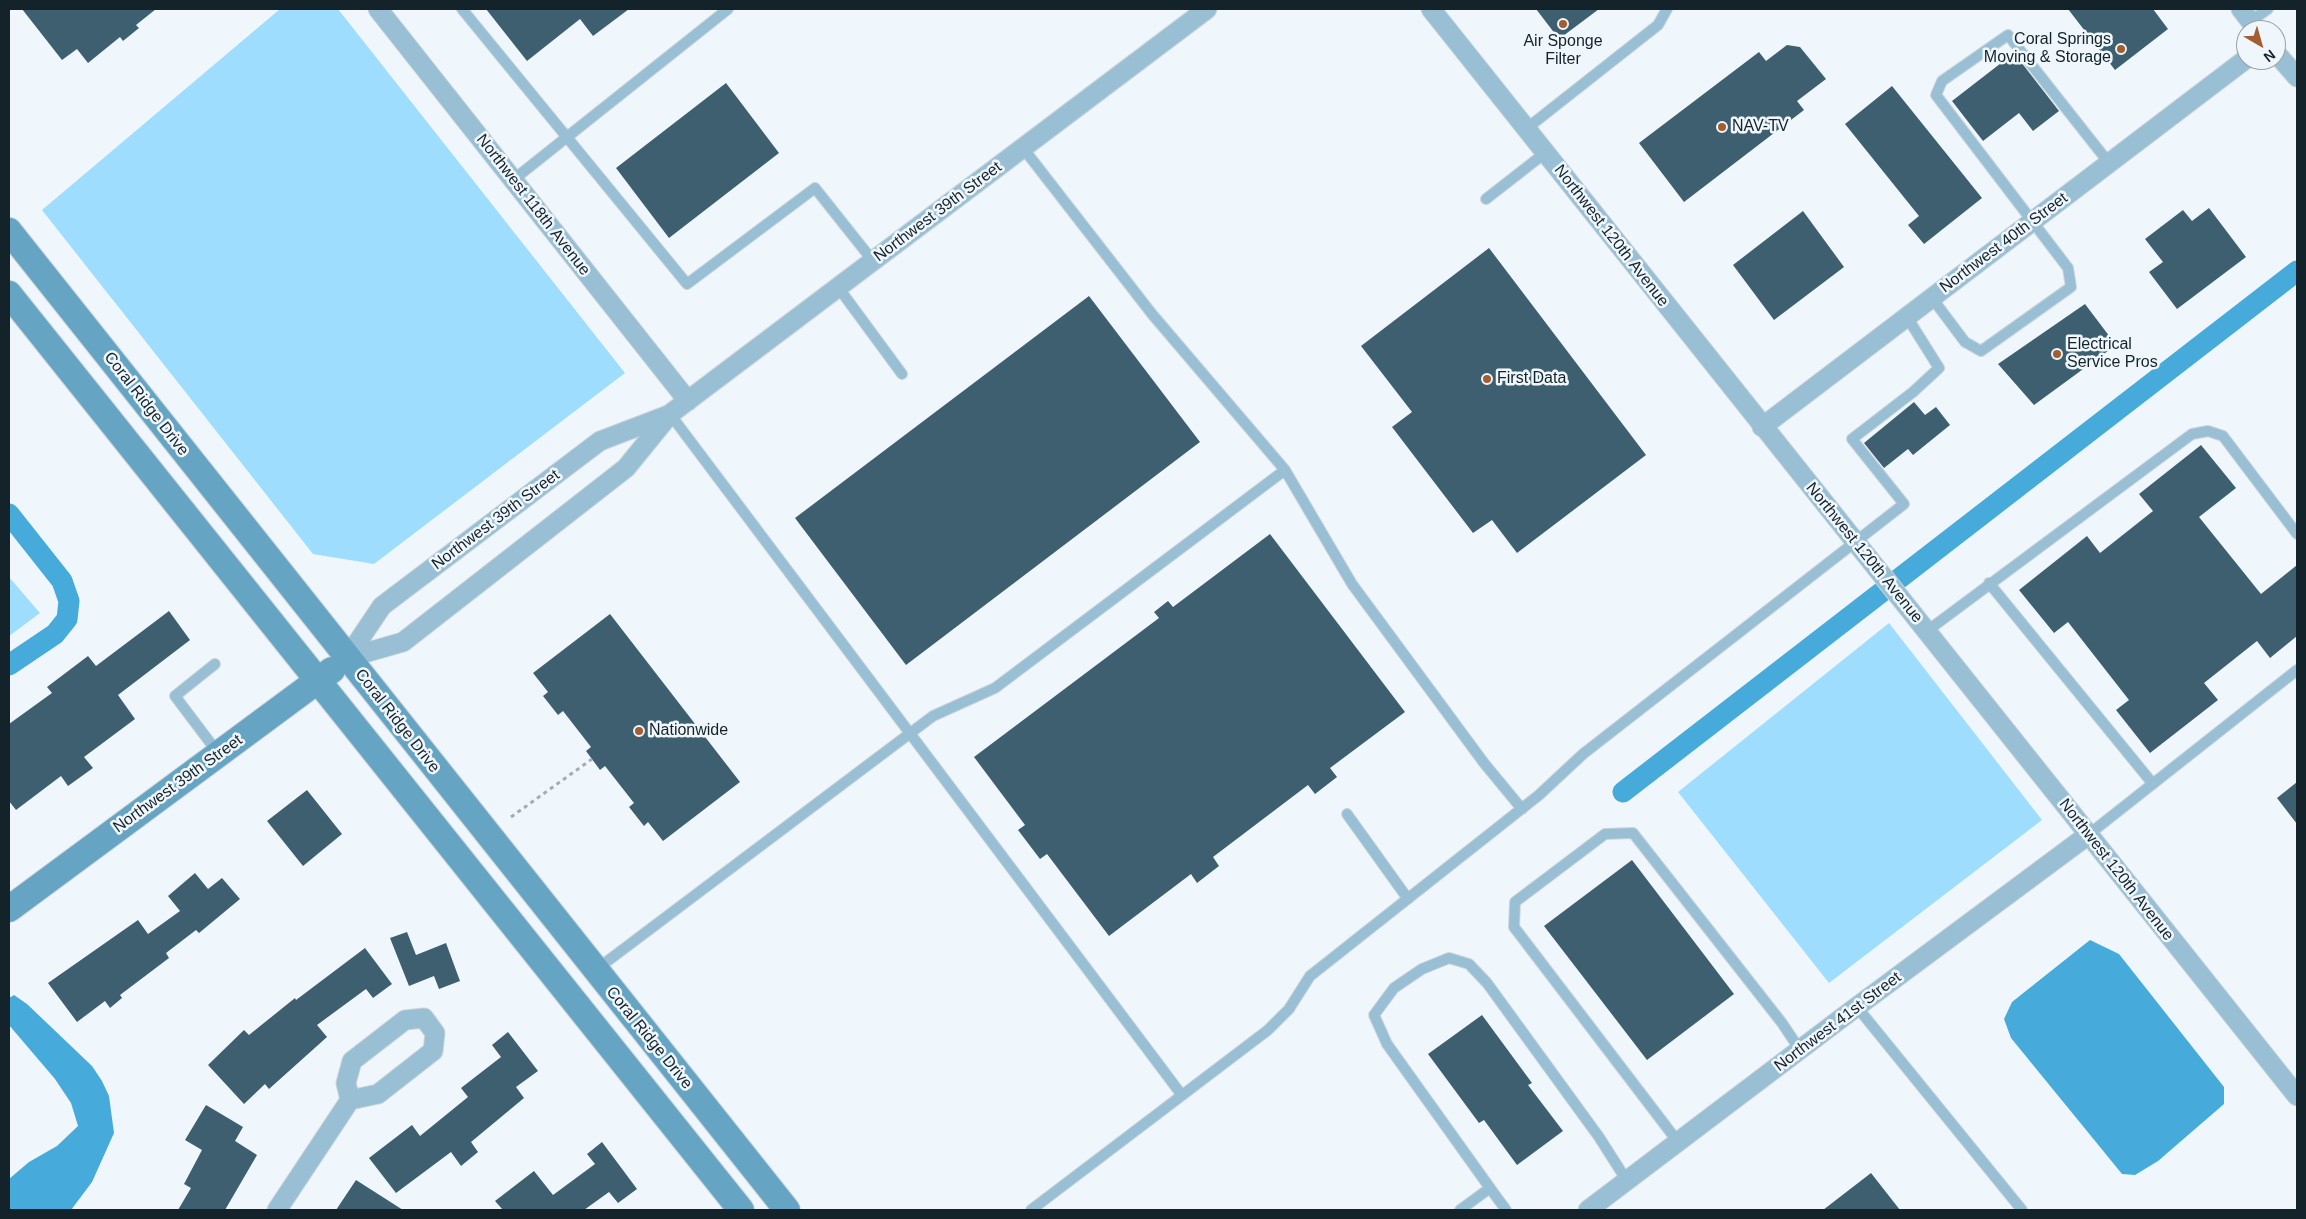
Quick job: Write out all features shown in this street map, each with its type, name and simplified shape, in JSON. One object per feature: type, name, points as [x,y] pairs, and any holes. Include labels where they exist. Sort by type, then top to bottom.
[{"type":"main road","name":"Coral Ridge Drive","points":[[9,231],[787,1210]]},
{"type":"main road","points":[[9,294],[741,1210]]},
{"type":"main road","name":"Northwest 39th Street","points":[[14,901],[347,658]]},
{"type":"street","name":"Northwest 39th Street","points":[[347,658],[382,606],[600,441],[670,414],[1207,9]]},
{"type":"street","name":"Northwest 120th Avenue","points":[[1431,9],[2297,1096]]},
{"type":"street","name":"Northwest 118th Avenue","points":[[381,10],[688,401]]},
{"type":"street","points":[[2286,64],[2297,77]]},
{"type":"street","name":"Northwest 40th Street","points":[[1762,426],[2236,67]]},
{"type":"street","name":"Northwest 39th Street","points":[[347,658],[403,642],[626,468],[670,414]]},
{"type":"street","name":"Northwest 41st Street","points":[[1588,1210],[2088,835]]},
{"type":"street","points":[[277,1210],[350,1100],[378,1094],[433,1051],[435,1033],[424,1018],[406,1020],[352,1061],[346,1083],[350,1100]]},
{"type":"lane","points":[[462,9],[687,284],[814,188],[873,261]]},
{"type":"lane","points":[[513,180],[728,9]]},
{"type":"lane","points":[[1526,129],[1658,25],[1667,9]]},
{"type":"lane","points":[[2250,20],[2268,9]]},
{"type":"lane","points":[[1932,298],[1965,342],[1981,351],[2070,287],[2068,268],[1936,95],[1942,81],[2008,35],[2109,163]]},
{"type":"lane","points":[[1023,148],[1152,314],[1285,470],[1352,584],[1484,763],[1522,809]]},
{"type":"lane","points":[[1486,199],[1546,153]]},
{"type":"lane","points":[[838,287],[902,374]]},
{"type":"lane","points":[[1031,1210],[1181,1094],[1268,1030],[1289,1009],[1310,976],[1522,809],[1583,754],[1904,504],[1852,438],[1913,392],[1939,368],[1906,317]]},
{"type":"lane","points":[[670,414],[1181,1094]]},
{"type":"lane","points":[[1927,631],[1989,583],[2192,434],[2208,430],[2223,436],[2297,534]]},
{"type":"lane","points":[[595,970],[933,716],[995,688],[1285,470]]},
{"type":"lane","points":[[1989,583],[2153,784]]},
{"type":"lane","points":[[215,664],[175,696],[219,753]]},
{"type":"lane","points":[[2088,835],[2297,670]]},
{"type":"lane","points":[[1347,814],[1408,899]]},
{"type":"lane","points":[[1678,1142],[1514,927],[1515,902],[1605,834],[1633,833],[1782,1023],[1800,1050]]},
{"type":"lane","points":[[1506,1210],[1387,1044],[1374,1015],[1394,988],[1422,969],[1449,958],[1470,964],[1486,983],[1599,1137],[1627,1181]]},
{"type":"lane","points":[[1857,1007],[2022,1210]]},
{"type":"lane","points":[[1460,1210],[1490,1188]]},
{"type":"path","points":[[511,818],[592,759]]},
{"type":"shaded area","points":[[280,9],[338,9],[625,373],[374,564],[313,554],[42,210]]},
{"type":"shaded area","points":[[9,577],[40,613],[9,636]]},
{"type":"shaded area","points":[[1889,623],[2042,820],[1829,983],[1678,792]]},
{"type":"shaded area","points":[[2090,940],[2119,954],[2224,1087],[2224,1104],[2158,1161],[2135,1175],[2122,1174],[2011,1038],[2004,1019],[2012,1002]]},
{"type":"shaded area","points":[[14,995],[27,1004],[92,1066],[109,1096],[114,1133],[92,1182],[71,1210],[9,1210],[9,1179],[29,1162],[57,1146],[78,1126],[71,1103],[55,1079],[9,1025],[9,998]]},
{"type":"building","points":[[22,9],[156,9],[136,25],[139,28],[123,41],[120,37],[88,63],[77,49],[62,60]]},
{"type":"building","points":[[486,9],[629,9],[593,36],[580,19],[527,61]]},
{"type":"building","name":"Air Sponge Filter","points":[[1536,9],[1599,9],[1559,39]]},
{"type":"building","name":"Coral Springs Moving & Storage","points":[[2068,9],[2153,9],[2168,29],[2115,70]]},
{"type":"building","name":"NAV-TV","points":[[1787,45],[1800,47],[1826,79],[1797,101],[1804,110],[1684,202],[1639,143],[1759,52],[1766,61]]},
{"type":"building","points":[[2014,53],[2059,111],[2033,131],[2019,113],[1983,141],[1952,101]]},
{"type":"building","points":[[726,83],[779,153],[669,238],[616,168]]},
{"type":"building","points":[[1892,86],[1982,198],[1924,244],[1908,225],[1919,216],[1845,124]]},
{"type":"building","points":[[2209,208],[2246,257],[2177,309],[2149,272],[2163,262],[2145,239],[2183,210],[2192,221]]},
{"type":"building","points":[[1803,211],[1844,267],[1774,320],[1733,265]]},
{"type":"building","name":"First Data","points":[[1489,248],[1646,455],[1517,553],[1492,520],[1473,533],[1392,427],[1412,412],[1361,346]]},
{"type":"building","points":[[1089,296],[1200,442],[906,665],[795,518]]},
{"type":"building","name":"Electrical Service Pros","points":[[2085,304],[2116,345],[2034,405],[1998,364]]},
{"type":"building","points":[[1914,402],[1925,415],[1936,407],[1950,425],[1913,455],[1908,449],[1884,468],[1864,443]]},
{"type":"building","points":[[2201,445],[2236,488],[2199,517],[2261,594],[2297,565],[2297,636],[2270,658],[2257,641],[2204,683],[2218,700],[2150,753],[2116,710],[2129,700],[2068,622],[2054,633],[2019,590],[2087,536],[2100,553],[2153,511],[2139,494]]},
{"type":"building","points":[[1270,534],[1405,712],[1330,768],[1337,777],[1315,794],[1308,785],[1213,857],[1219,866],[1197,883],[1191,874],[1109,936],[1047,854],[1040,859],[1018,830],[1025,825],[974,757],[1159,618],[1154,612],[1168,601],[1173,607]]},
{"type":"building","points":[[169,611],[190,640],[118,695],[135,719],[84,757],[93,768],[68,786],[61,776],[16,810],[9,801],[9,724],[52,693],[47,687],[88,656],[96,666]]},
{"type":"building","name":"Nationwide","points":[[610,614],[740,782],[663,841],[648,822],[644,826],[629,807],[634,803],[605,766],[600,770],[586,751],[591,747],[563,711],[558,715],[543,696],[548,692],[533,673]]},
{"type":"building","points":[[2297,782],[2297,824],[2277,798]]},
{"type":"building","points":[[307,790],[342,834],[303,866],[267,821]]},
{"type":"building","points":[[1632,860],[1734,994],[1647,1060],[1544,926]]},
{"type":"building","points":[[195,873],[208,889],[222,878],[240,899],[199,933],[196,930],[166,953],[169,958],[120,995],[122,998],[110,1008],[105,1001],[77,1022],[48,983],[138,920],[148,934],[180,911],[168,896]]},
{"type":"building","points":[[407,932],[416,955],[446,943],[460,981],[439,989],[434,976],[409,986],[390,938]]},
{"type":"building","points":[[365,948],[392,984],[373,998],[366,989],[317,1025],[327,1037],[269,1089],[265,1084],[244,1104],[208,1065],[244,1030],[249,1035],[295,998],[296,1000]]},
{"type":"building","points":[[1482,1015],[1532,1083],[1528,1085],[1563,1131],[1517,1165],[1484,1120],[1479,1123],[1428,1054]]},
{"type":"building","points":[[508,1032],[538,1071],[516,1087],[524,1098],[471,1142],[478,1152],[461,1166],[451,1152],[396,1193],[369,1158],[412,1125],[420,1136],[468,1097],[461,1088],[501,1057],[492,1045]]},
{"type":"building","points":[[206,1105],[243,1127],[235,1141],[257,1155],[225,1210],[178,1210],[191,1188],[184,1184],[202,1150],[185,1140]]},
{"type":"building","points":[[602,1142],[637,1189],[618,1203],[609,1192],[584,1210],[503,1210],[495,1201],[534,1171],[553,1195],[595,1164],[587,1154]]},
{"type":"building","points":[[1871,1173],[1900,1210],[1823,1210]]},
{"type":"building","points":[[356,1180],[403,1210],[336,1210]]},
{"type":"waterway","points":[[1623,792],[2297,271]]},
{"type":"waterway","points":[[9,514],[62,581],[69,601],[67,619],[55,634],[9,665]]},
{"type":"place","name":"Air Sponge Filter","points":[[1563,24]]},
{"type":"place","name":"Coral Springs Moving & Storage","points":[[2121,49]]},
{"type":"place","name":"NAV-TV","points":[[1722,127]]},
{"type":"place","name":"Electrical Service Pros","points":[[2057,354]]},
{"type":"place","name":"First Data","points":[[1487,379]]},
{"type":"place","name":"Nationwide","points":[[639,731]]}]
